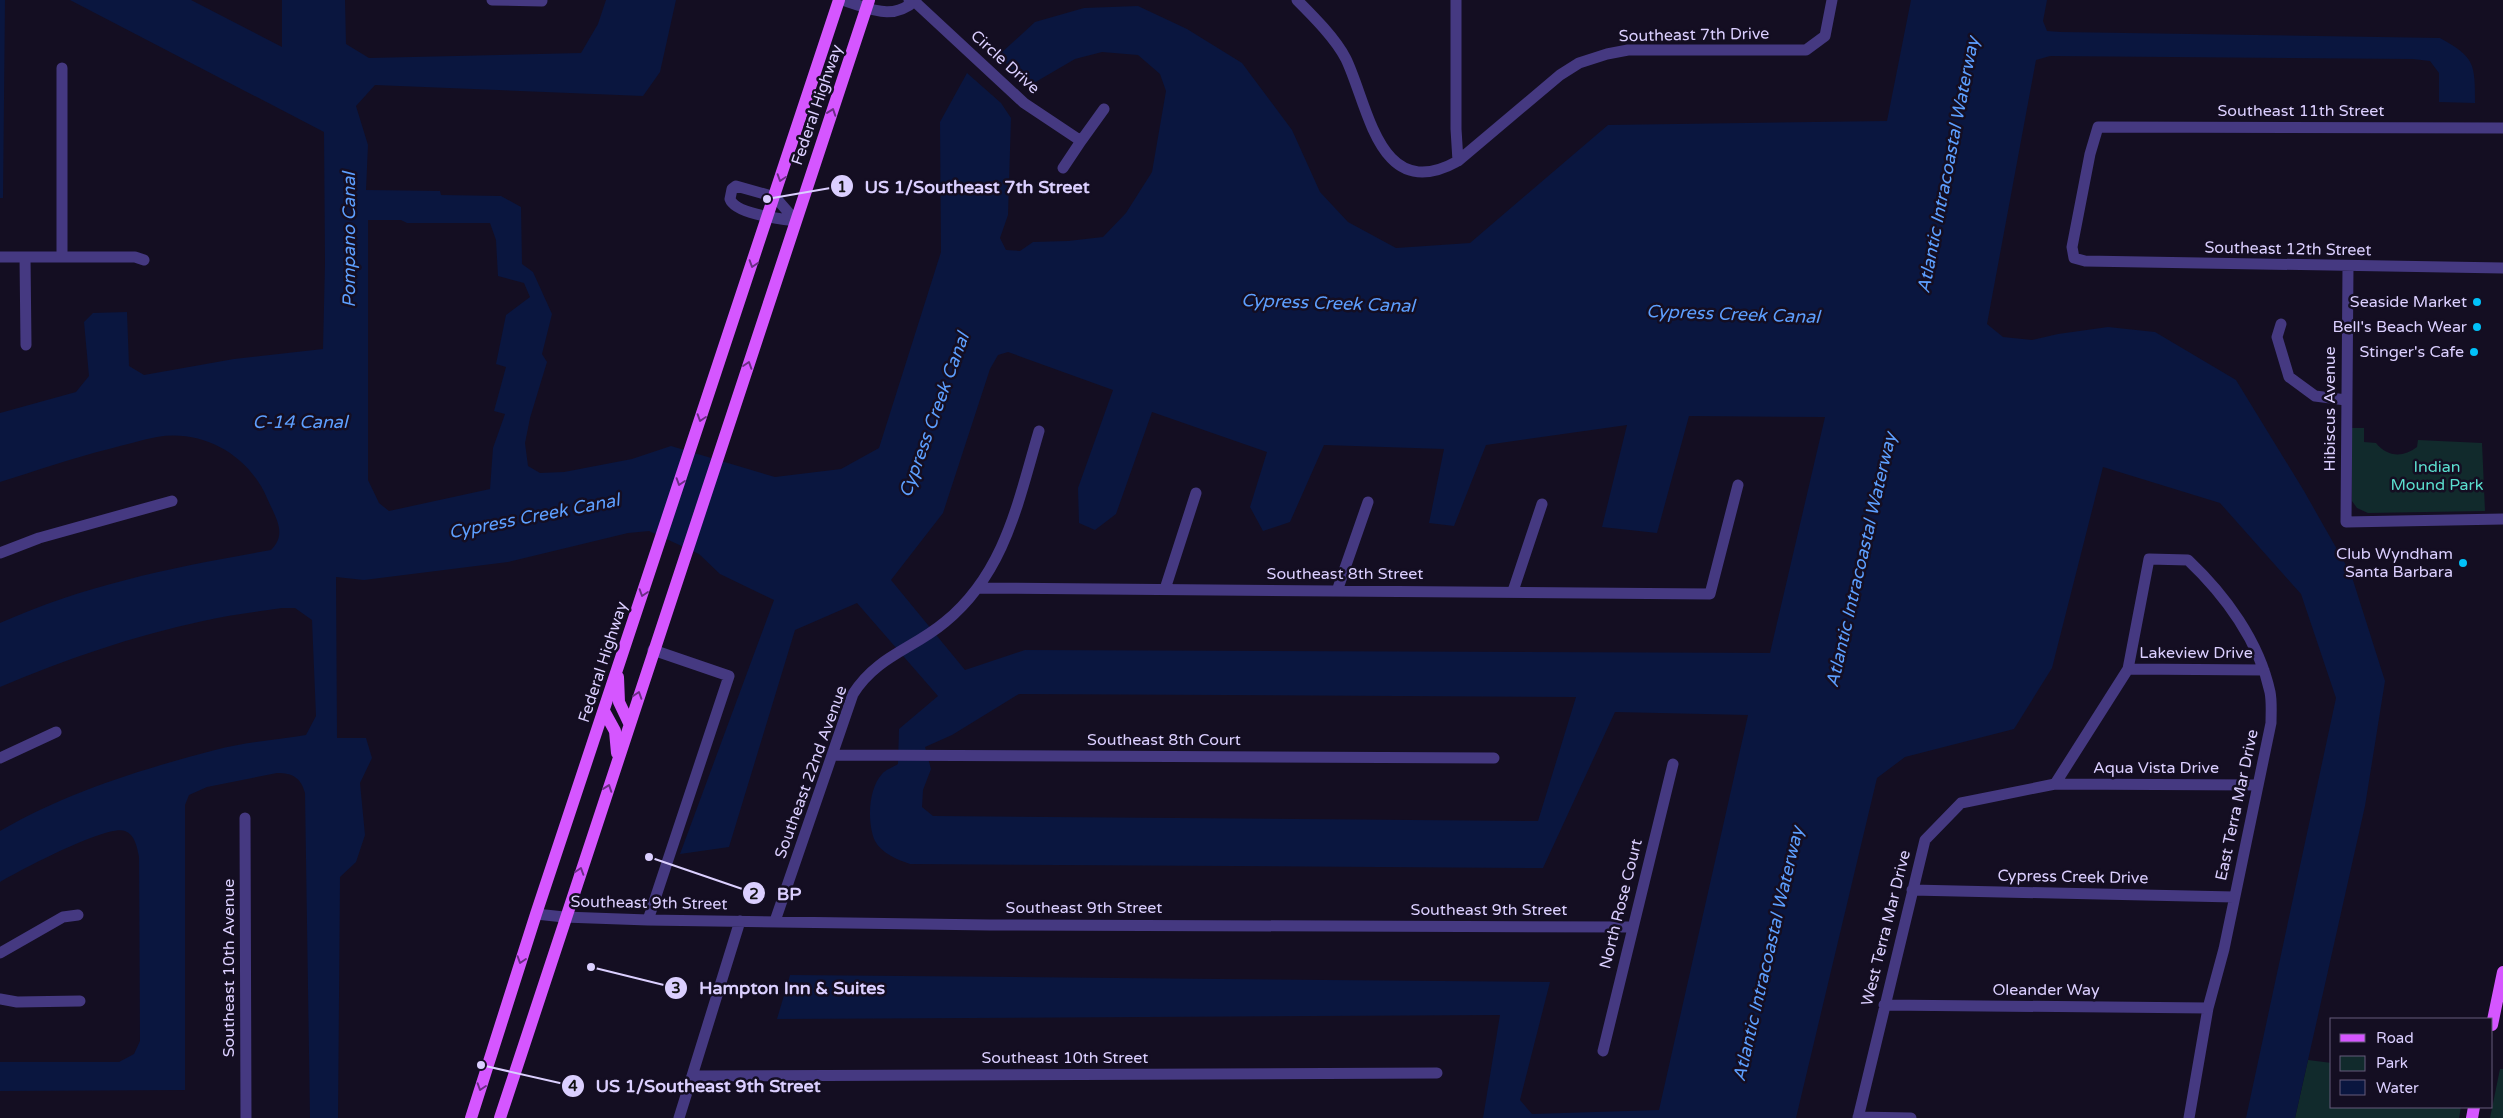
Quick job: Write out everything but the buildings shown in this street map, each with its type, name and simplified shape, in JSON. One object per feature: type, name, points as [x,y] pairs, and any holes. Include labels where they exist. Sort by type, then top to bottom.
[{"type":"main road","name":"Federal Highway","points":[[472,1117],[536,914],[841,0]]},
{"type":"main road","name":"Federal Highway","points":[[500,1118],[564,917],[868,4]]},
{"type":"main road","points":[[618,670],[619,702],[629,723]]},
{"type":"main road","points":[[604,711],[615,731],[617,758]]},
{"type":"main road","points":[[2493,1020],[2503,972]]},
{"type":"street","points":[[492,0],[542,1]]},
{"type":"street","points":[[841,0],[868,4],[892,12],[904,10],[913,0]]},
{"type":"street","name":"Circle Drive","points":[[913,0],[1024,103],[1080,141]]},
{"type":"street","name":"Southeast 7th Drive","points":[[1297,0],[1312,15],[1345,57],[1377,141],[1390,159],[1404,167],[1418,170],[1446,167],[1458,160],[1560,75],[1579,63],[1607,54],[1628,50],[1806,50],[1825,36],[1832,0]]},
{"type":"street","points":[[1456,0],[1456,129],[1458,160]]},
{"type":"street","points":[[62,68],[62,257]]},
{"type":"street","points":[[1063,168],[1104,109]]},
{"type":"street","name":"Southeast 11th Street","points":[[2074,258],[2072,238],[2098,126],[2503,128]]},
{"type":"street","points":[[736,186],[742,186],[775,197],[796,221],[768,217],[735,206],[731,202],[730,194],[736,186]]},
{"type":"street","points":[[25,257],[26,345]]},
{"type":"street","points":[[0,258],[135,257],[144,260]]},
{"type":"street","name":"Southeast 12th Street","points":[[2074,258],[2085,261],[2503,268]]},
{"type":"street","name":"Hibiscus Avenue","points":[[2348,266],[2346,522],[2503,519]]},
{"type":"street","points":[[2281,324],[2278,337],[2290,377],[2314,396],[2346,400]]},
{"type":"street","name":"Southeast 22nd Avenue","points":[[775,921],[853,694],[862,679],[891,655],[942,624],[979,588],[1004,541],[1039,431]]},
{"type":"street","name":"Southeast 8th Street","points":[[979,588],[1710,594],[1738,485]]},
{"type":"street","points":[[1166,589],[1196,493]]},
{"type":"street","points":[[0,553],[39,538],[172,501]]},
{"type":"street","points":[[1337,591],[1368,502]]},
{"type":"street","points":[[1513,591],[1542,504]]},
{"type":"street","name":"East Terra Mar Drive","points":[[2128,669],[2149,559],[2188,560],[2212,583],[2242,626],[2264,670],[2271,694],[2271,723],[2224,949],[2208,1008],[2189,1118]]},
{"type":"street","points":[[648,920],[728,676],[653,650]]},
{"type":"street","points":[[2055,784],[2128,669]]},
{"type":"street","name":"Lakeview Drive","points":[[2128,669],[2264,670]]},
{"type":"street","points":[[0,758],[56,732]]},
{"type":"street","name":"Southeast 8th Court","points":[[833,755],[1494,758]]},
{"type":"street","name":"North Rose Court","points":[[1603,1051],[1673,764]]},
{"type":"street","name":"Aqua Vista Drive","points":[[2055,784],[2257,785]]},
{"type":"street","name":"West Terra Mar Drive","points":[[1858,1118],[1924,840],[1961,803],[2055,784]]},
{"type":"street","name":"Southeast 10th Avenue","points":[[245,818],[246,1118]]},
{"type":"street","name":"Cypress Creek Drive","points":[[1912,890],[2234,897]]},
{"type":"street","name":"Southeast 9th Street","points":[[536,914],[648,920],[990,925],[1632,927]]},
{"type":"street","points":[[0,954],[64,917],[78,915]]},
{"type":"street","points":[[679,1118],[740,921]]},
{"type":"street","points":[[0,999],[17,1002],[80,1001]]},
{"type":"street","name":"Oleander Way","points":[[1884,1005],[2208,1008]]},
{"type":"street","name":"Southeast 10th Street","points":[[692,1076],[1437,1073]]},
{"type":"street","points":[[1858,1118],[1911,1118]]},
{"type":"green space","name":"Indian Mound Park","points":[[2351,428],[2364,428],[2364,442],[2376,443],[2385,451],[2395,454],[2412,451],[2417,447],[2418,440],[2482,443],[2485,511],[2368,513],[2357,508],[2352,501]]},
{"type":"green space","points":[[2308,1060],[2330,1063],[2330,1108],[2461,1108],[2459,1118],[2295,1118]]},
{"type":"green space","points":[[2500,1069],[2503,1069],[2503,1118],[2490,1118]]},
{"type":"water","points":[[0,0],[5,0],[3,198],[0,198]]},
{"type":"water","points":[[70,0],[191,0],[282,47],[282,0],[345,0],[346,44],[369,58],[581,53],[598,24],[606,0],[676,0],[660,72],[643,96],[375,85],[356,106],[368,145],[366,190],[440,191],[441,195],[501,196],[521,207],[522,264],[533,272],[552,314],[542,354],[547,362],[530,418],[525,443],[528,466],[540,473],[564,472],[632,459],[671,446],[775,477],[841,469],[879,448],[941,252],[940,122],[967,73],[1001,103],[1011,118],[1008,215],[1000,238],[1006,250],[1020,251],[1033,242],[1103,237],[1126,213],[1152,172],[1166,91],[1160,74],[1138,55],[1102,52],[1075,59],[1027,87],[999,55],[1035,22],[1084,8],[1138,6],[1187,29],[1242,63],[1292,130],[1320,192],[1348,222],[1396,248],[1470,243],[1608,125],[1887,121],[1911,0],[2047,0],[2043,21],[2047,31],[2440,38],[2460,51],[2471,63],[2475,103],[2439,102],[2439,73],[2430,61],[2413,59],[2050,56],[2036,60],[1987,324],[2003,337],[2032,340],[2058,334],[2108,327],[2155,332],[2236,380],[2304,491],[2351,574],[2385,681],[2365,806],[2295,1118],[2246,1118],[2336,698],[2301,594],[2220,503],[2103,467],[2052,668],[2014,729],[1905,757],[1877,778],[1796,1118],[1483,1118],[1500,1015],[777,1019],[790,975],[1550,982],[1520,1100],[1532,1114],[1659,1110],[1748,715],[1615,712],[1543,868],[910,864],[895,858],[881,849],[875,841],[872,834],[870,806],[877,780],[887,770],[898,764],[899,729],[938,696],[857,603],[795,630],[729,847],[680,854],[774,600],[720,574],[699,554],[649,531],[628,533],[508,562],[364,580],[336,577],[337,738],[366,738],[372,758],[360,783],[365,835],[356,862],[340,877],[338,1118],[310,1118],[305,793],[296,777],[283,773],[207,787],[189,795],[185,805],[185,1090],[0,1091],[0,1062],[119,1062],[134,1054],[140,1041],[139,857],[131,835],[125,831],[101,834],[25,868],[0,882],[0,831],[51,805],[104,783],[132,774],[226,747],[306,735],[316,716],[312,620],[295,608],[282,608],[223,617],[177,627],[125,641],[50,667],[0,687],[0,623],[66,597],[99,587],[168,570],[271,550],[279,537],[279,531],[276,518],[267,498],[249,470],[237,458],[223,449],[191,437],[157,437],[81,456],[0,482],[0,413],[76,392],[89,376],[84,322],[93,313],[127,312],[129,366],[144,375],[234,359],[323,349],[325,263],[324,132]],"holes":[[[368,220],[401,220],[407,223],[490,223],[496,240],[498,276],[524,283],[530,297],[506,315],[496,364],[506,367],[494,411],[505,414],[493,448],[490,489],[389,511],[379,503],[368,480]],[[1008,352],[1113,390],[1078,488],[1079,523],[1095,530],[1116,514],[1152,412],[1267,452],[1250,507],[1263,531],[1290,522],[1324,445],[1444,449],[1429,523],[1454,526],[1486,445],[1627,425],[1602,527],[1657,533],[1689,416],[1825,417],[1770,653],[1025,650],[965,670],[891,580],[943,513],[990,369],[998,355]],[[1019,694],[1576,697],[1538,821],[933,816],[922,807],[923,790],[931,769],[925,747],[952,735]]]},
{"type":"place","name":"US 1/Southeast 7th Street","points":[[767,199]]},
{"type":"place","name":"Seaside Market","points":[[2477,302]]},
{"type":"place","name":"Bell's Beach Wear","points":[[2477,327]]},
{"type":"place","name":"Stinger's Cafe","points":[[2474,352]]},
{"type":"place","name":"Club Wyndham Santa Barbara","points":[[2463,563]]},
{"type":"place","name":"BP","points":[[649,857]]},
{"type":"place","name":"Hampton Inn & Suites","points":[[591,967]]},
{"type":"place","name":"US 1/Southeast 9th Street","points":[[481,1065]]},
{"type":"water label","name":"Atlantic Intracoastal Waterway","points":[[1948,165]]},
{"type":"water label","name":"Pompano Canal","points":[[349,240]]},
{"type":"water label","name":"Cypress Creek Canal","points":[[1328,303]]},
{"type":"water label","name":"Cypress Creek Canal","points":[[1733,314]]},
{"type":"water label","name":"Cypress Creek Canal","points":[[934,415]]},
{"type":"water label","name":"C-14 Canal","points":[[300,422]]},
{"type":"water label","name":"Cypress Creek Canal","points":[[534,516]]},
{"type":"water label","name":"Atlantic Intracoastal Waterway","points":[[1861,560]]},
{"type":"water label","name":"Atlantic Intracoastal Waterway","points":[[1768,954]]}]
